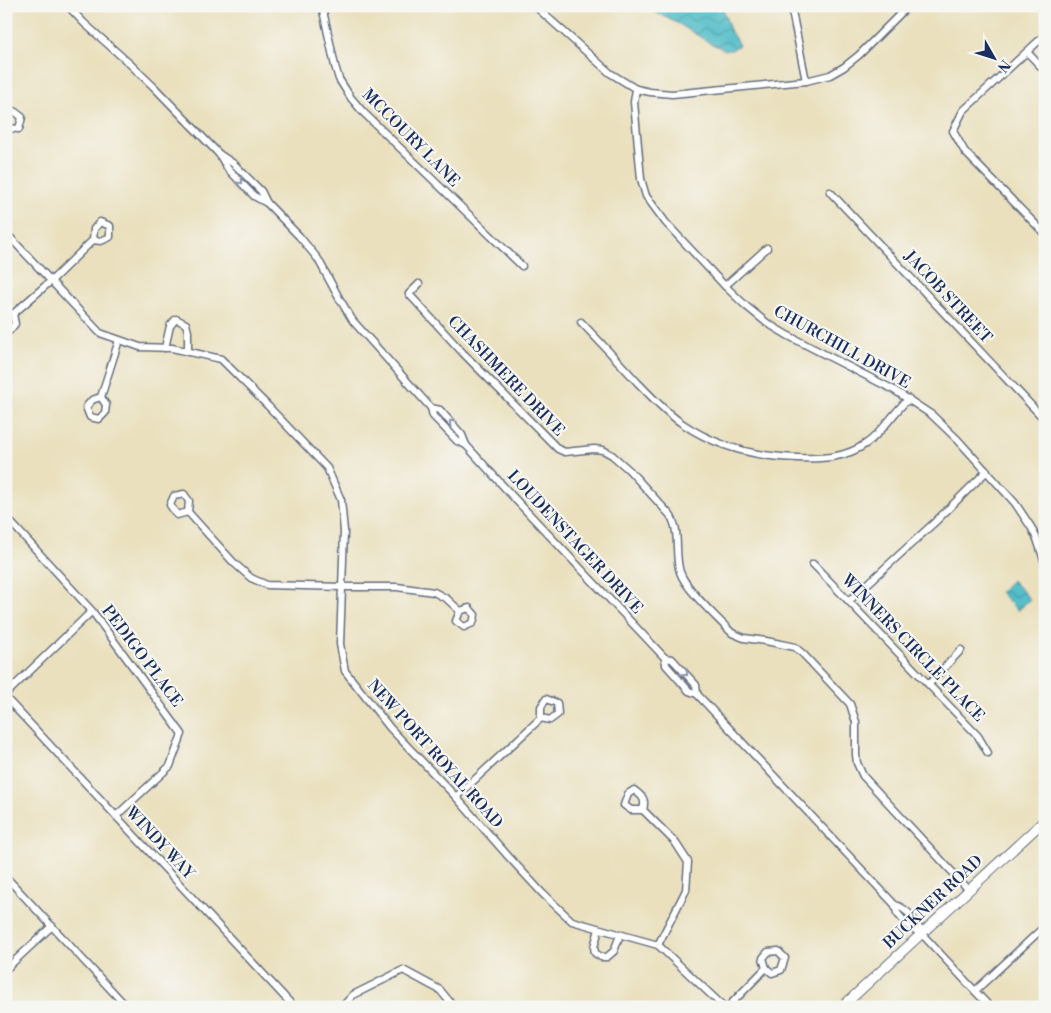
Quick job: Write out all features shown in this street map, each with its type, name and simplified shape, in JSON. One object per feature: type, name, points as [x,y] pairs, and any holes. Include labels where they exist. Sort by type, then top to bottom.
[{"type":"street","name":"LOUDENSTAGER DRIVE","points":[[68,6],[136,70],[219,154],[228,169],[254,196],[267,203],[299,236],[318,259],[353,321],[431,408],[433,416],[457,441],[466,445],[665,658],[672,660],[696,684],[697,694],[895,905],[903,908],[912,917],[921,934],[990,1007]]},
{"type":"street","name":"MCCOURY LANE","points":[[322,6],[339,79],[351,98],[363,112],[522,266]]},
{"type":"street","points":[[534,6],[610,73],[636,89],[672,94],[806,81],[830,75],[859,55],[908,6]]},
{"type":"street","points":[[792,6],[806,81]]},
{"type":"street","points":[[1045,35],[962,111],[953,131],[965,152],[1045,234]]},
{"type":"street","points":[[1027,52],[1045,71]]},
{"type":"street","name":"CHURCHILL DRIVE","points":[[636,89],[634,102],[641,179],[646,196],[666,223],[725,286],[767,323],[894,390],[932,416],[958,440],[1015,503],[1037,539],[1045,564]]},
{"type":"street","points":[[6,116],[14,111],[22,117],[19,129],[6,128]]},
{"type":"street","name":"JACOB STREET","points":[[830,192],[1045,420]]},
{"type":"street","name":"NEW PORT ROYAL ROAD","points":[[6,232],[100,333],[140,348],[172,348],[221,359],[327,468],[341,500],[344,532],[340,644],[345,670],[390,728],[456,797],[543,894],[572,921],[658,945],[726,1007]]},
{"type":"street","points":[[6,330],[9,331],[15,324],[10,314],[51,281],[93,240]]},
{"type":"street","points":[[725,286],[766,248]]},
{"type":"street","name":"CHASHMERE DRIVE","points":[[419,284],[409,294],[463,352],[558,448],[565,452],[603,450],[612,455],[629,470],[670,515],[675,524],[677,559],[682,579],[732,633],[744,638],[794,647],[804,655],[850,704],[856,722],[857,763],[863,776],[969,890]]},
{"type":"street","points":[[165,348],[170,326],[176,319],[186,324],[188,352]]},
{"type":"street","points":[[581,322],[651,396],[682,424],[725,446],[747,452],[789,458],[834,458],[868,443],[885,427],[909,399]]},
{"type":"street","points":[[102,397],[119,340]]},
{"type":"street","points":[[849,601],[935,522],[986,471]]},
{"type":"street","points":[[188,512],[251,578],[267,585],[397,587],[434,592],[447,599],[460,611]]},
{"type":"street","name":"PEDIGO PLACE","points":[[6,517],[92,611],[182,734],[170,766],[116,816]]},
{"type":"street","name":"WINNERS CIRCLE PLACE","points":[[813,564],[978,736],[988,754]]},
{"type":"street","points":[[6,694],[92,611]]},
{"type":"street","points":[[929,684],[961,650]]},
{"type":"street","name":"WINDY WAY","points":[[6,698],[294,1007]]},
{"type":"street","points":[[456,797],[541,718]]},
{"type":"street","points":[[643,810],[675,842],[688,862],[686,890],[658,945]]},
{"type":"street","name":"BUCKNER ROAD","points":[[842,1007],[1045,820]]},
{"type":"street","points":[[6,878],[127,1007]]},
{"type":"street","points":[[6,969],[52,926]]},
{"type":"street","points":[[975,991],[1045,926]]},
{"type":"street","points":[[599,929],[594,947],[595,953],[601,957],[607,957],[614,950],[620,935]]},
{"type":"street","points":[[726,1007],[766,968]]},
{"type":"street","points":[[342,1007],[353,996],[403,970],[440,990],[454,1007]]},
{"type":"water","points":[[642,6],[722,6],[730,30],[739,45],[732,50],[725,50]]},
{"type":"water","points":[[1012,580],[1030,599],[1018,611],[1000,592]]}]
